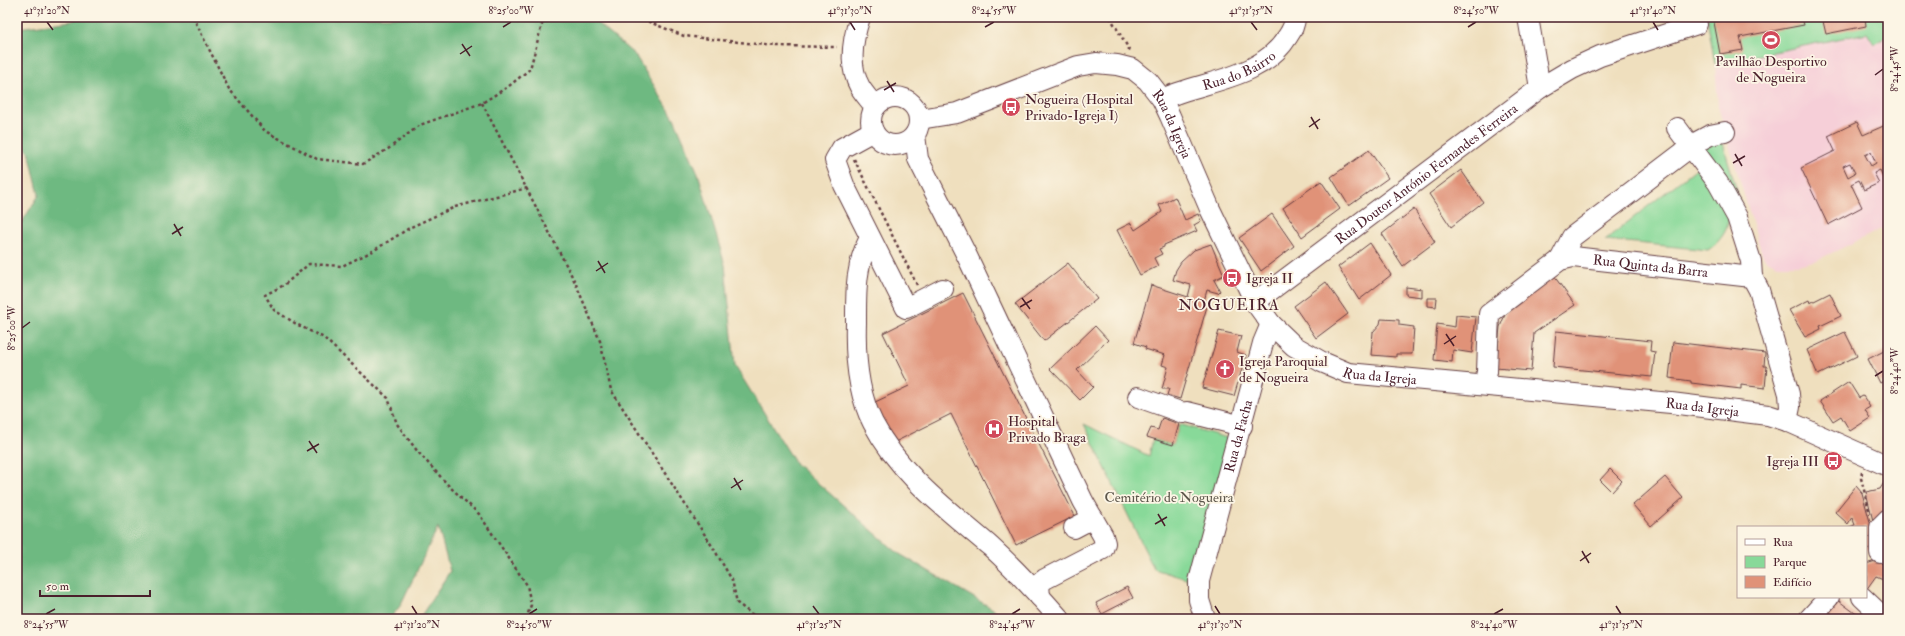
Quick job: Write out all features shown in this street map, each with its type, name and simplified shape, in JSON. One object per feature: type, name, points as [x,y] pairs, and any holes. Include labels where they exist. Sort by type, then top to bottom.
[{"type":"street","points":[[860,17],[852,61],[859,86],[875,107]]},
{"type":"street","name":"Rua do Bairro","points":[[1162,100],[1171,95],[1233,77],[1261,63],[1283,44],[1295,24],[1295,17]]},
{"type":"street","points":[[1528,17],[1540,88]]},
{"type":"street","name":"Rua Doutor António Fernandes Ferreira","points":[[1255,302],[1540,88],[1572,69],[1600,56],[1697,24]]},
{"type":"street","name":"Rua da Igreja","points":[[917,127],[1078,66],[1096,63],[1117,65],[1133,69],[1148,81],[1162,100],[1210,209],[1255,302],[1271,324],[1294,346],[1322,362],[1348,373],[1729,409],[1768,415],[1787,421],[1888,466]]},
{"type":"street","points":[[917,127],[909,141],[893,145],[878,138],[873,132],[872,115],[875,107],[886,98],[901,97],[914,105],[917,127],[918,159],[1104,540],[1103,549],[1039,584],[1040,597]]},
{"type":"street","points":[[1677,128],[1718,183],[1737,217],[1751,261],[1752,277],[1759,290],[1789,394],[1790,407],[1787,421]]},
{"type":"street","points":[[873,132],[847,144],[842,148],[835,160],[844,185],[906,308],[943,289]]},
{"type":"street","points":[[1484,386],[1487,372],[1489,314],[1560,260],[1572,237],[1692,147],[1710,135],[1725,132]]},
{"type":"street","points":[[870,238],[864,248],[856,280],[856,332],[864,397],[873,423],[890,449],[921,487],[992,548],[1060,619]]},
{"type":"street","name":"Rua Quinta da Barra","points":[[1560,260],[1573,257],[1752,277]]},
{"type":"street","name":"Rua da Facha","points":[[1205,619],[1199,600],[1199,582],[1263,343],[1271,324]]},
{"type":"street","points":[[1138,397],[1183,413],[1187,412],[1242,426]]},
{"type":"street","points":[[1074,528],[1093,518]]},
{"type":"street","points":[[1880,553],[1880,527],[1888,519]]},
{"type":"street","points":[[1809,619],[1828,598]]},
{"type":"street","points":[[1863,598],[1882,616]]},
{"type":"path","points":[[193,17],[229,89],[265,131],[317,159],[363,164],[388,150],[420,125],[482,102],[509,86],[530,69],[544,17]]},
{"type":"path","points":[[638,17],[684,36],[775,46],[854,47]]},
{"type":"path","points":[[1110,17],[1132,54],[1133,69]]},
{"type":"path","points":[[482,102],[575,282],[597,334],[611,390],[732,580],[737,603],[753,615],[767,619]]},
{"type":"path","points":[[847,144],[924,298]]},
{"type":"path","points":[[526,619],[532,605],[526,585],[479,514],[449,486],[418,452],[397,424],[388,398],[324,338],[298,325],[274,310],[265,295],[284,285],[309,264],[342,266],[373,251],[411,227],[455,207],[527,188]]},
{"type":"path","points":[[1862,467],[1861,478],[1867,504]]},
{"type":"shaded area","points":[[1867,33],[1874,44],[1888,36],[1888,226],[1817,260],[1798,265],[1778,265],[1766,260],[1762,254],[1718,106],[1715,64]]},
{"type":"green space","points":[[79,17],[590,17],[635,55],[674,118],[698,173],[725,265],[735,366],[796,464],[898,553],[993,609],[1002,619],[419,619],[450,571],[438,527],[400,606],[390,619],[17,619],[17,224],[22,222],[39,195],[29,152],[17,139],[17,28],[72,21]]},
{"type":"green space","name":"Pavilhão Desportivo de Nogueira","points":[[1707,17],[1888,17],[1888,36],[1874,44],[1867,33],[1715,64]]},
{"type":"green space","points":[[1722,140],[1743,212],[1702,150],[1704,145]]},
{"type":"green space","points":[[1698,167],[1727,211],[1727,228],[1724,234],[1712,247],[1708,250],[1605,240]]},
{"type":"green space","name":"Cemitério de Nogueira","points":[[1084,424],[1149,456],[1153,439],[1173,445],[1179,424],[1234,440],[1193,581],[1154,569]]},
{"type":"building","points":[[1713,17],[1802,17],[1804,25],[1740,37],[1743,50],[1720,54]]},
{"type":"building","points":[[1822,17],[1865,17],[1866,26],[1826,34]]},
{"type":"building","points":[[1857,122],[1863,135],[1888,124],[1888,188],[1880,170],[1874,173],[1879,183],[1864,190],[1859,180],[1851,184],[1862,207],[1828,225],[1801,168],[1835,151],[1828,136]],"holes":[[[1871,152],[1876,163],[1871,166],[1865,155]],[[1850,163],[1855,173],[1848,177],[1843,166]]]},
{"type":"building","points":[[1369,150],[1388,178],[1349,206],[1331,177]]},
{"type":"building","points":[[1461,170],[1483,202],[1451,227],[1429,194]]},
{"type":"building","points":[[1321,181],[1340,209],[1302,237],[1283,208]]},
{"type":"building","points":[[1175,197],[1185,220],[1198,214],[1201,221],[1194,225],[1197,231],[1164,245],[1164,247],[1159,249],[1162,254],[1154,258],[1158,266],[1140,275],[1117,230],[1131,223],[1135,230],[1162,212],[1159,205]]},
{"type":"building","points":[[1414,209],[1435,242],[1403,266],[1382,234]]},
{"type":"building","points":[[1272,214],[1294,246],[1261,271],[1239,238]]},
{"type":"building","points":[[1370,243],[1391,275],[1359,300],[1338,267]]},
{"type":"building","points":[[1211,244],[1224,275],[1214,280],[1220,291],[1218,293],[1207,290],[1204,301],[1208,303],[1180,399],[1167,395],[1169,389],[1162,389],[1168,367],[1162,365],[1165,355],[1145,349],[1146,347],[1134,343],[1151,285],[1188,297],[1191,285],[1173,280],[1176,270],[1181,262],[1194,250]]},
{"type":"building","points":[[1068,263],[1097,299],[1044,341],[1015,304]]},
{"type":"building","points":[[1554,276],[1575,305],[1534,333],[1531,371],[1496,368],[1500,327],[1506,312]]},
{"type":"building","points":[[1326,282],[1348,314],[1316,338],[1294,306]]},
{"type":"building","points":[[1406,287],[1422,289],[1422,297],[1406,295]]},
{"type":"building","name":"Hospital Privado Braga","points":[[963,293],[1075,516],[1016,545],[951,414],[893,443],[873,403],[909,386],[883,333]]},
{"type":"building","points":[[1830,293],[1841,316],[1820,326],[1821,329],[1805,337],[1789,310],[1809,300],[1810,303]]},
{"type":"building","points":[[1428,298],[1437,298],[1436,307],[1428,306]]},
{"type":"building","points":[[1456,315],[1476,317],[1472,353],[1453,350],[1452,362],[1434,360],[1437,324],[1455,327]]},
{"type":"building","points":[[1381,319],[1399,320],[1399,325],[1414,327],[1412,354],[1396,354],[1396,357],[1371,355],[1373,332],[1380,324]]},
{"type":"building","points":[[1095,326],[1108,340],[1077,370],[1093,387],[1080,400],[1050,369]]},
{"type":"building","name":"Igreja Paroquial de Nogueira","points":[[1219,331],[1241,336],[1237,352],[1246,355],[1234,396],[1202,388]]},
{"type":"building","points":[[1556,331],[1651,341],[1650,351],[1655,352],[1652,377],[1553,367]]},
{"type":"building","points":[[1845,332],[1857,356],[1818,375],[1807,350]]},
{"type":"building","points":[[1673,342],[1765,353],[1764,366],[1767,366],[1765,388],[1741,385],[1741,389],[1691,383],[1691,381],[1669,378]]},
{"type":"building","points":[[1888,349],[1888,379],[1880,383],[1868,359]]},
{"type":"building","points":[[1849,382],[1859,398],[1863,396],[1870,407],[1865,410],[1870,418],[1850,431],[1841,416],[1833,421],[1820,401]]},
{"type":"building","points":[[1162,418],[1179,424],[1173,445],[1147,437],[1151,428],[1158,430]]},
{"type":"building","points":[[1610,469],[1622,481],[1612,492],[1600,480]]},
{"type":"building","points":[[1665,477],[1683,498],[1651,526],[1633,505]]},
{"type":"building","points":[[1887,478],[1888,513],[1873,521],[1866,492],[1880,489]]},
{"type":"building","points":[[1856,486],[1862,493],[1877,547],[1867,550],[1867,526],[1852,526],[1855,525],[1852,517],[1848,524],[1835,512]]},
{"type":"building","points":[[1882,559],[1888,561],[1888,581],[1876,576],[1867,589],[1867,564]]},
{"type":"building","points":[[1127,587],[1133,598],[1102,614],[1096,603]]},
{"type":"building","points":[[1839,601],[1863,619],[1825,619]]},
{"type":"place","name":"Pavilhão Desportivo de Nogueira","points":[[1771,40]]},
{"type":"place","name":"Nogueira (Hospital Privado-Igreja I)","points":[[1011,107]]},
{"type":"place","name":"Igreja II","points":[[1232,278]]},
{"type":"place","name":"Igreja Paroquial de Nogueira","points":[[1225,369]]},
{"type":"place","name":"Hospital Privado Braga","points":[[994,429]]},
{"type":"place","name":"Igreja III","points":[[1833,461]]},
{"type":"district","name":"NOGUEIRA","points":[[1229,304]]}]
